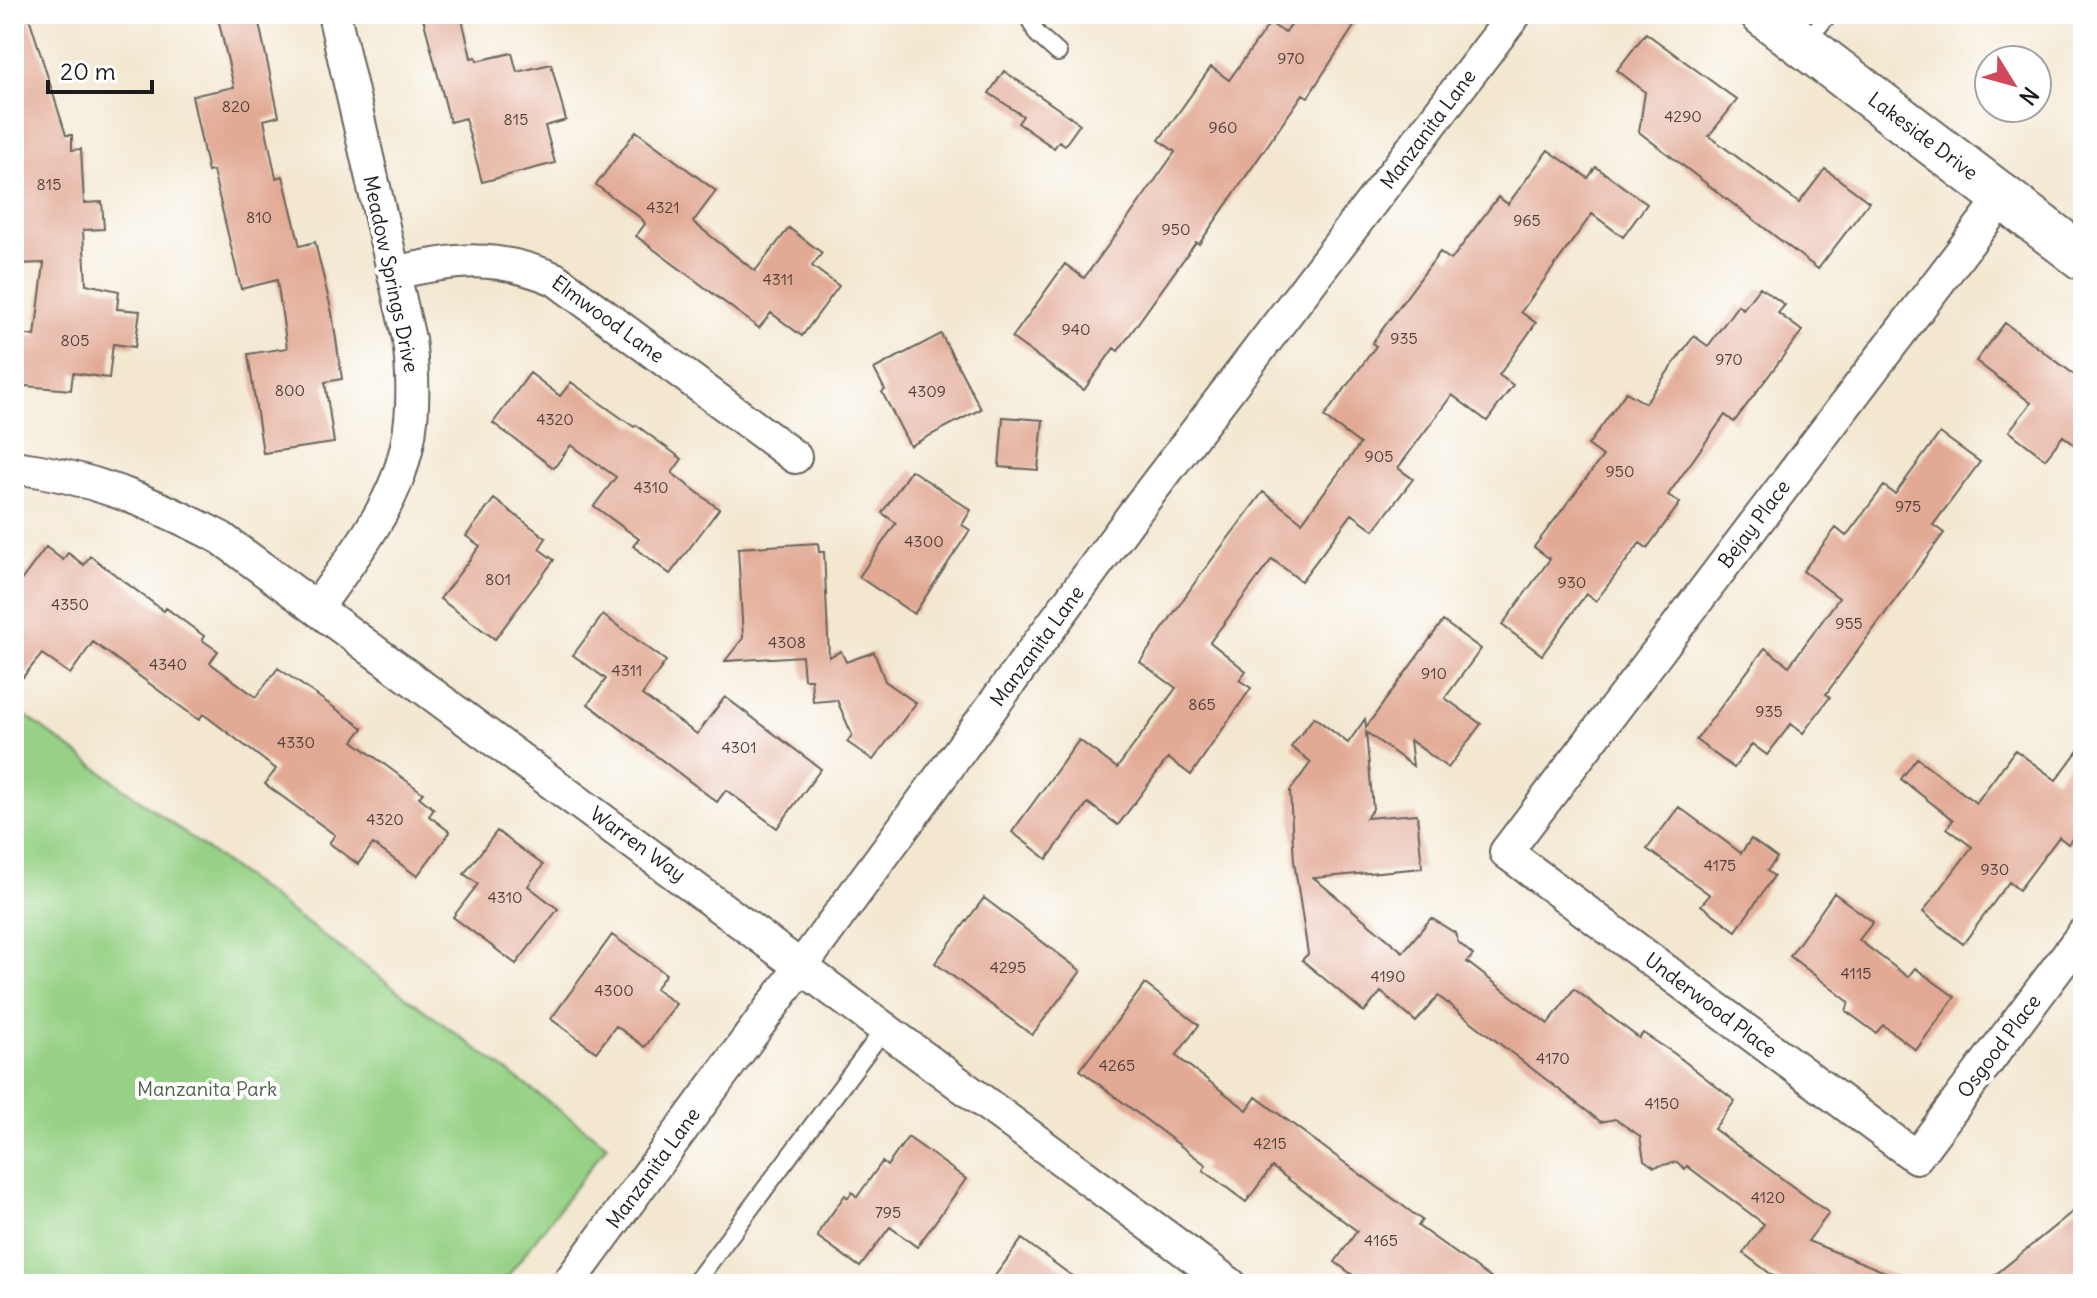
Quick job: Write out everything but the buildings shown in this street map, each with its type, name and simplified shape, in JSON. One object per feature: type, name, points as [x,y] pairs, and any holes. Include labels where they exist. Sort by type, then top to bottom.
[{"type":"main road","name":"Lakeside Drive","points":[[1763,14],[1816,29],[2003,197],[2083,258]]},
{"type":"street","name":"Meadow Springs Drive","points":[[317,607],[377,524],[398,481],[411,432],[414,384],[409,339],[334,14]]},
{"type":"street","name":"Manzanita Lane","points":[[568,1284],[1138,508],[1515,14]]},
{"type":"street","name":"Bejay Place","points":[[1506,852],[2003,197]]},
{"type":"street","name":"Elmwood Lane","points":[[394,273],[478,258],[518,264],[555,279],[795,457]]},
{"type":"street","name":"Warren Way","points":[[14,467],[98,483],[160,506],[221,538],[1230,1284]]},
{"type":"street","name":"Underwood Place","points":[[1506,852],[1916,1157]]},
{"type":"street","name":"Osgood Place","points":[[1916,1157],[2083,934]]},
{"type":"lane","points":[[1027,14],[1037,34],[1058,53]]},
{"type":"lane","points":[[694,1284],[885,1028]]},
{"type":"green space","name":"Manzanita Park","points":[[14,707],[607,1145],[502,1284],[14,1284]]}]
